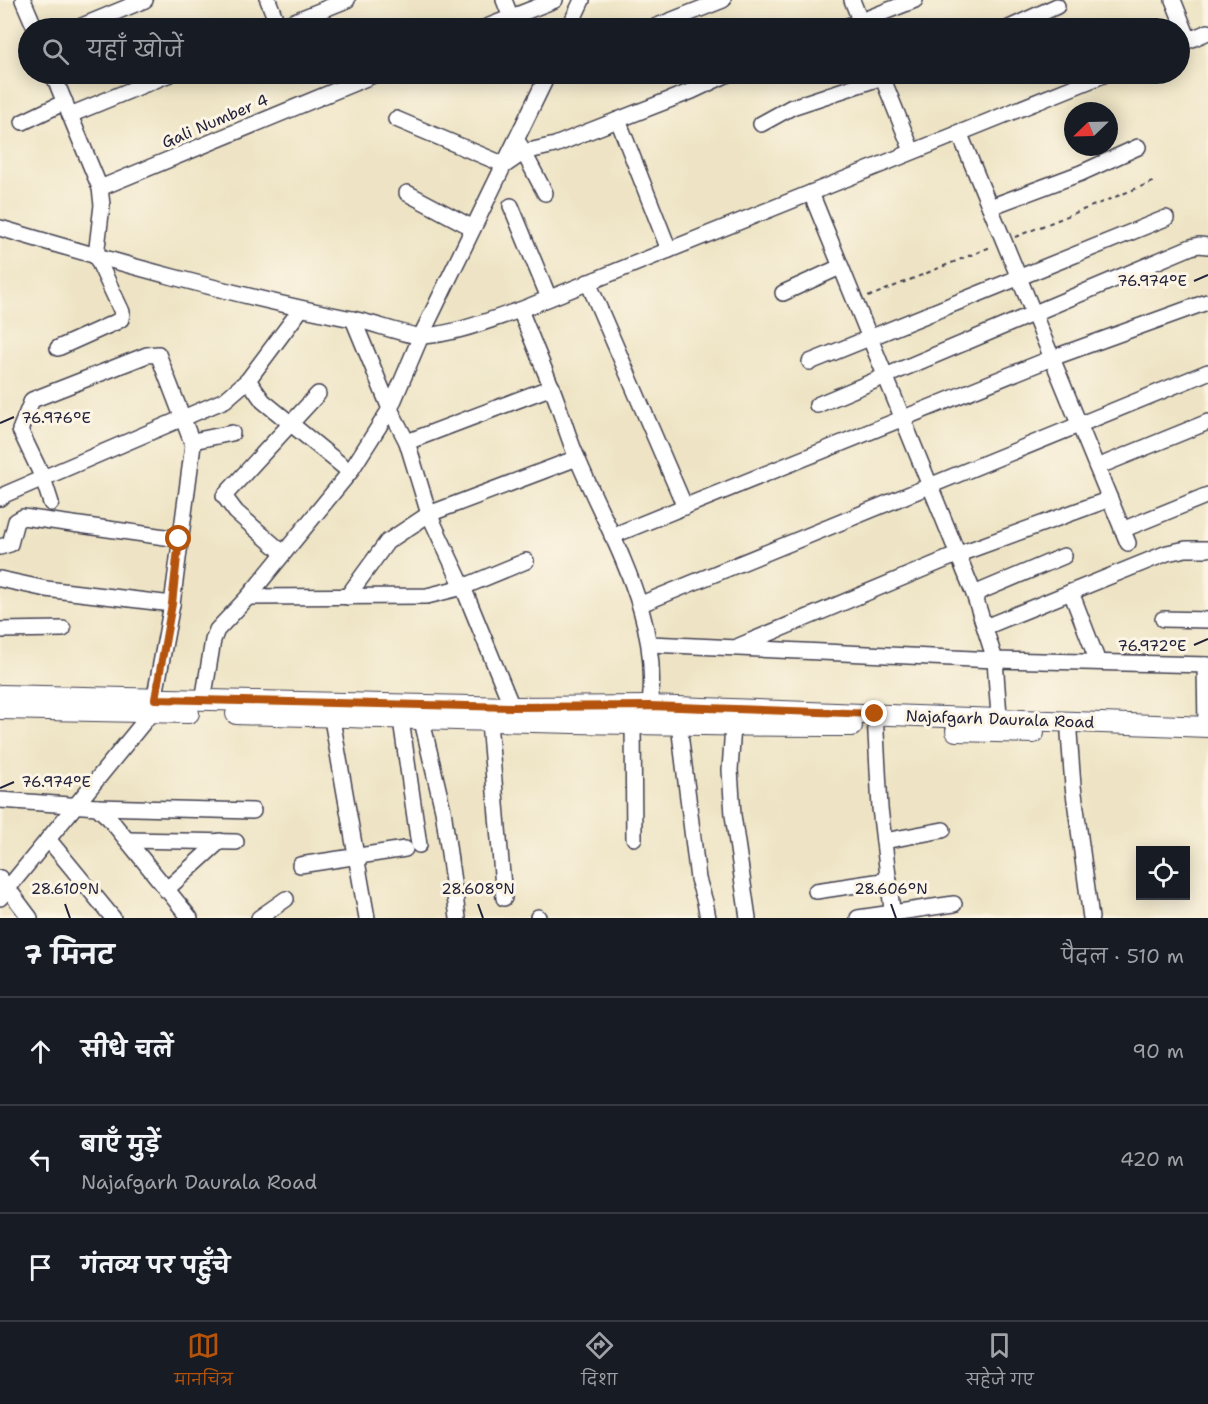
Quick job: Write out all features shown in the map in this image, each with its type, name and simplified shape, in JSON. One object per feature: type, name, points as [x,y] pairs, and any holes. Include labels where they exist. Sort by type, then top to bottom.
[{"type":"main road","name":"Najafgarh Daurala Road","points":[[0,695],[154,706],[203,701],[330,709],[422,721],[489,722],[644,718],[875,720],[1000,726],[1207,731]]},
{"type":"main road","name":"Najafgarh Daurala Road","points":[[0,710],[154,706],[330,709],[512,707],[644,718],[679,725],[733,726],[875,720]]},
{"type":"main road","name":"Najafgarh Daurala Road","points":[[1000,726],[1069,733],[1207,731]]},
{"type":"street","points":[[23,0],[31,18]]},
{"type":"street","points":[[101,18],[145,0]]},
{"type":"street","points":[[268,0],[274,18]]},
{"type":"street","points":[[303,18],[347,0]]},
{"type":"street","points":[[504,0],[511,18]]},
{"type":"street","points":[[522,18],[555,0]]},
{"type":"street","points":[[574,18],[582,0]]},
{"type":"street","points":[[677,18],[723,0]]},
{"type":"street","points":[[852,0],[859,18]]},
{"type":"street","points":[[877,18],[915,0]]},
{"type":"street","points":[[1173,0],[1178,18]]},
{"type":"street","points":[[1031,18],[1057,6]]},
{"type":"street","points":[[1190,40],[1208,32]]},
{"type":"street","points":[[57,84],[100,188],[102,205],[96,256],[122,312],[122,316],[116,322],[58,348]]},
{"type":"street","points":[[23,122],[141,84]]},
{"type":"street","name":"Gali Number 4","points":[[100,188],[352,84]]},
{"type":"street","points":[[203,701],[213,640],[217,630],[248,597],[350,472],[390,409],[421,336],[473,228],[505,165],[521,146],[544,84]]},
{"type":"street","points":[[521,146],[555,145],[707,84]]},
{"type":"street","points":[[761,124],[792,107],[859,84]]},
{"type":"street","points":[[888,84],[912,151]]},
{"type":"street","points":[[0,228],[96,256],[301,309],[421,336],[458,329],[519,310],[1081,84]]},
{"type":"street","points":[[396,119],[505,165]]},
{"type":"street","points":[[618,120],[669,250]]},
{"type":"street","points":[[959,132],[1125,536],[1208,495]]},
{"type":"street","points":[[521,146],[545,193]]},
{"type":"street","points":[[990,207],[1081,173],[1138,147]]},
{"type":"street","points":[[407,193],[473,228]]},
{"type":"street","points":[[811,193],[974,594],[995,660],[1000,726]]},
{"type":"street","points":[[512,206],[549,298]]},
{"type":"street","points":[[810,362],[1166,218]]},
{"type":"street","points":[[818,405],[1191,247],[1208,246]]},
{"type":"street","points":[[783,293],[840,267]]},
{"type":"street","points":[[588,282],[685,507]]},
{"type":"street","points":[[612,536],[1052,358],[1207,302]]},
{"type":"street","points":[[0,498],[225,400],[248,380],[301,309]]},
{"type":"street","points":[[519,310],[552,387],[577,458],[640,604],[650,644],[634,838]]},
{"type":"street","points":[[353,319],[390,409],[407,442],[429,514],[463,587],[512,707]]},
{"type":"street","points":[[30,918],[2,888],[78,804],[154,706],[172,604],[193,441],[158,354],[154,353],[32,400],[20,430],[43,478],[51,503]]},
{"type":"street","points":[[640,604],[1208,372]]},
{"type":"street","points":[[248,380],[263,401],[350,472]]},
{"type":"street","points":[[407,442],[552,387]]},
{"type":"street","points":[[283,554],[236,512],[224,496],[318,394]]},
{"type":"street","points":[[1096,467],[1208,422]]},
{"type":"street","points":[[193,441],[232,433]]},
{"type":"street","points":[[347,597],[387,542],[429,514],[577,458]]},
{"type":"street","points":[[733,649],[959,554],[1110,500]]},
{"type":"street","points":[[0,547],[12,542],[16,521],[23,517],[179,539]]},
{"type":"street","points":[[985,627],[1167,553],[1186,549],[1208,549]]},
{"type":"street","points":[[974,594],[1064,556]]},
{"type":"street","points":[[248,597],[427,596],[463,587],[526,561]]},
{"type":"street","points":[[0,579],[46,589],[172,604]]},
{"type":"street","points":[[1071,592],[1098,662]]},
{"type":"street","points":[[1163,619],[1208,620]]},
{"type":"street","points":[[0,630],[63,629]]},
{"type":"street","points":[[650,644],[995,660],[1206,665],[1207,731]]},
{"type":"street","points":[[330,709],[366,918]]},
{"type":"street","points":[[300,865],[412,847],[401,720]]},
{"type":"street","points":[[875,720],[884,841],[893,915]]},
{"type":"street","points":[[422,721],[443,810],[458,918]]},
{"type":"street","points":[[489,722],[504,898]]},
{"type":"street","points":[[679,725],[698,879],[708,918]]},
{"type":"street","points":[[733,726],[730,770],[733,815],[748,918]]},
{"type":"street","points":[[1069,733],[1073,786],[1091,918]]},
{"type":"street","points":[[0,800],[97,807],[254,811]]},
{"type":"street","points":[[97,807],[104,811],[190,918]]},
{"type":"street","points":[[884,841],[943,830]]},
{"type":"street","points":[[48,839],[113,918]]},
{"type":"street","points":[[128,840],[236,842]]},
{"type":"street","points":[[166,890],[220,841]]},
{"type":"street","points":[[816,891],[889,880]]},
{"type":"street","points":[[259,918],[286,899]]},
{"type":"street","points":[[858,918],[893,915],[954,903]]},
{"type":"route","points":[[179,539],[172,604],[155,699],[512,707],[650,706],[875,714]]}]
